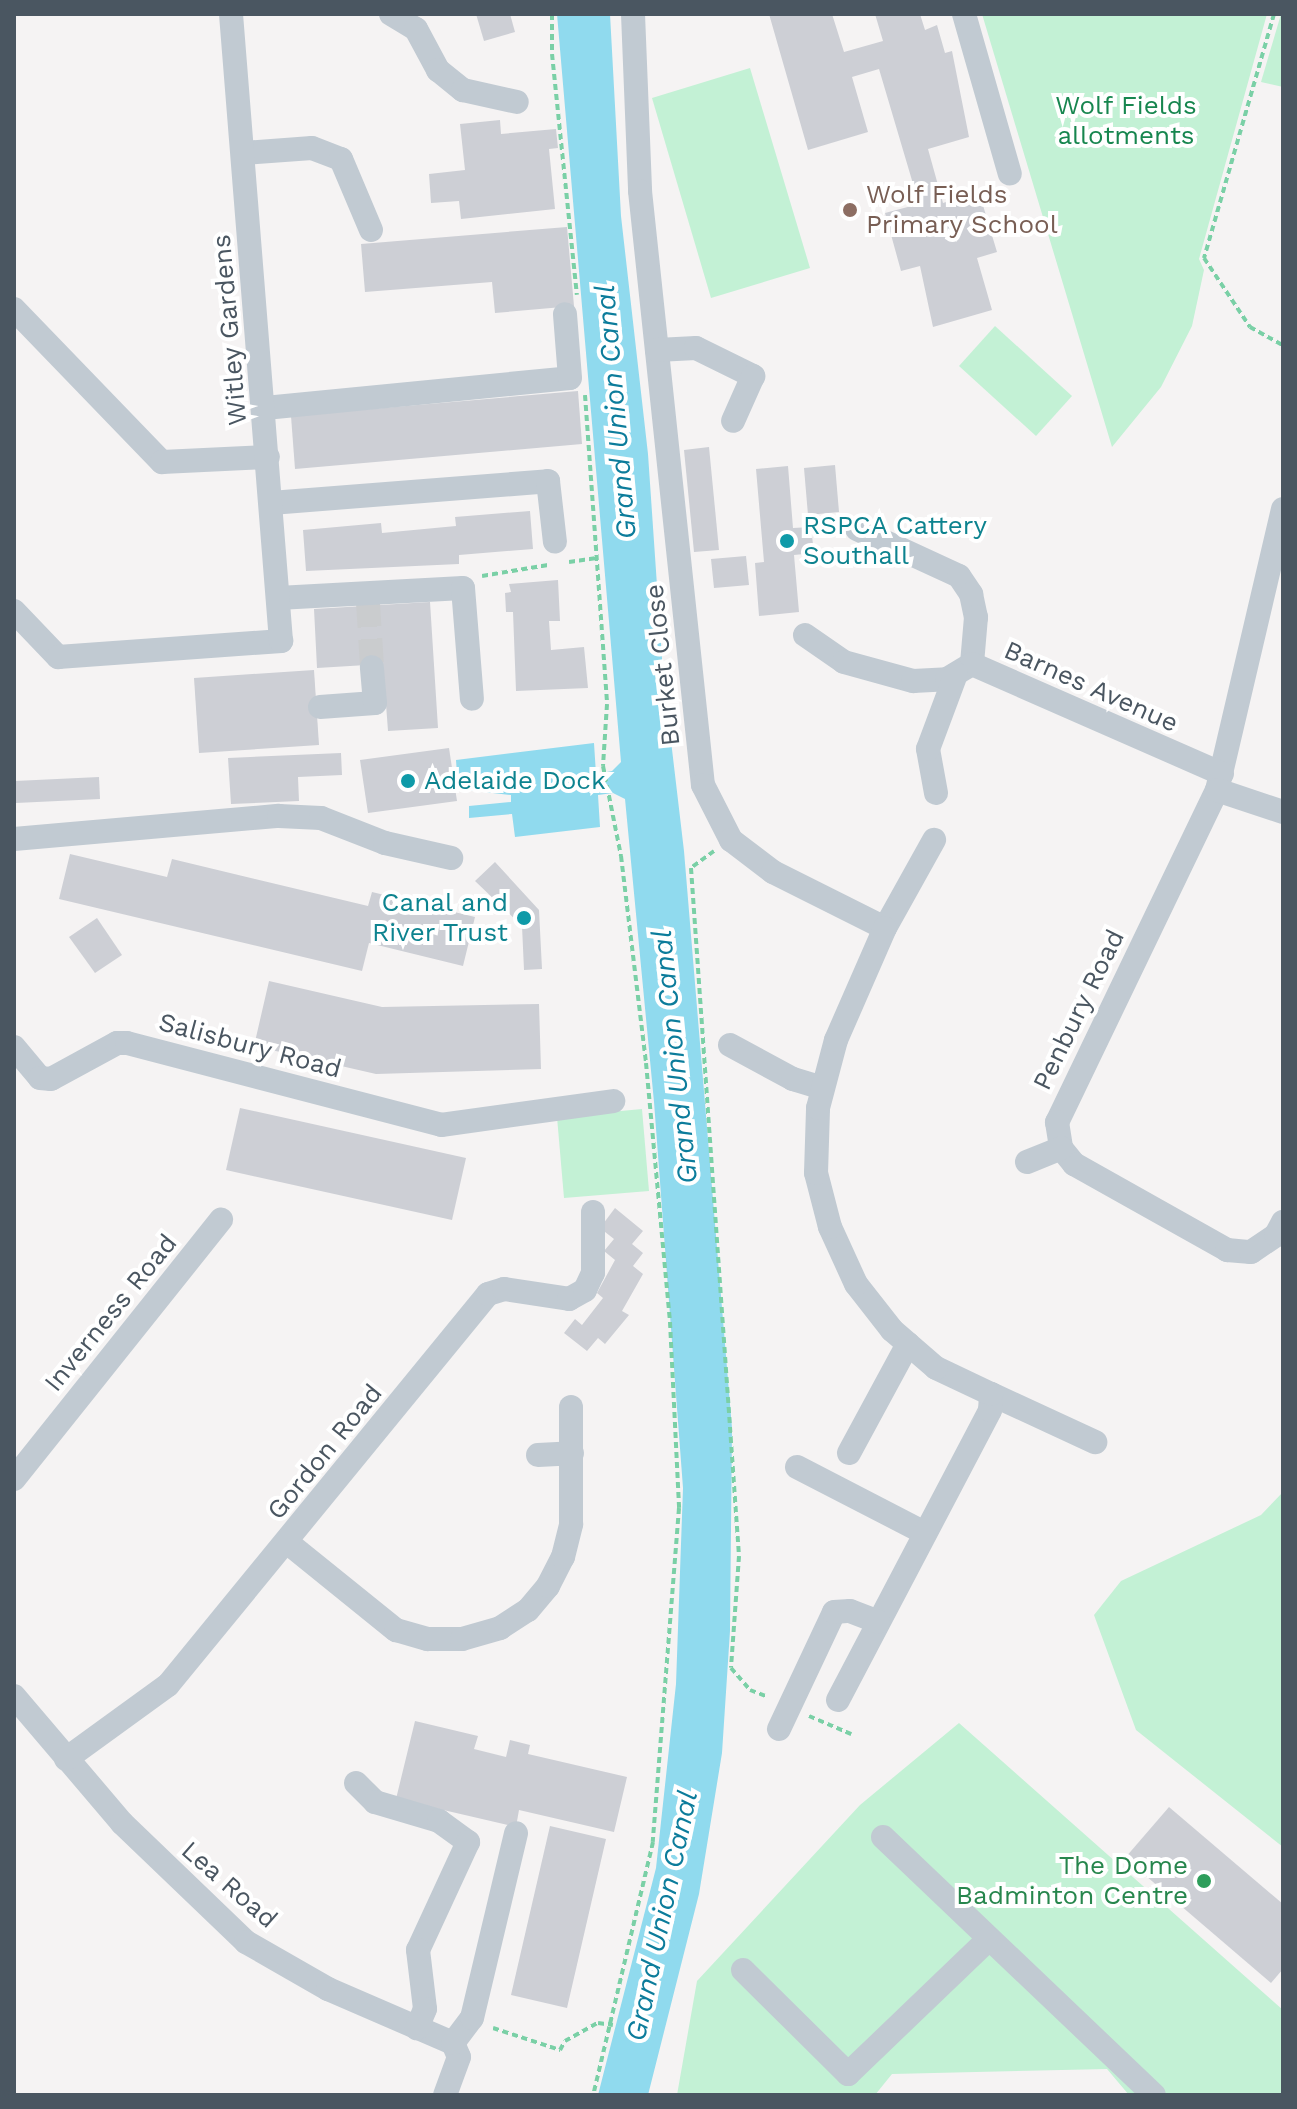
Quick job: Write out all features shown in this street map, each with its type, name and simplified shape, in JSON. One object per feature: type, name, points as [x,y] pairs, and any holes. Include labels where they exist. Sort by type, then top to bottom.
[{"type":"street","name":"Witley Gardens","points":[[14,611],[58,657],[281,641],[265,408],[231,14]]},
{"type":"street","points":[[391,14],[416,29],[438,70],[463,90],[517,102]]},
{"type":"street","name":"Burket Close","points":[[633,14],[640,191],[703,785],[731,840],[773,872],[885,928]]},
{"type":"street","points":[[964,14],[1010,174]]},
{"type":"street","points":[[243,153],[312,148],[341,159],[371,230]]},
{"type":"street","points":[[14,309],[162,462],[268,457]]},
{"type":"street","points":[[265,408],[570,378],[565,314]]},
{"type":"street","points":[[657,350],[696,348],[753,376],[733,421]]},
{"type":"street","points":[[271,503],[548,481],[557,556]]},
{"type":"street","name":"Penbury Road","points":[[1061,1148],[1057,1122],[1064,1099],[1220,782],[1283,509]]},
{"type":"street","points":[[857,529],[959,576],[971,594],[976,617],[964,669],[928,749],[936,793]]},
{"type":"street","points":[[278,598],[368,597],[463,588],[472,699]]},
{"type":"street","points":[[805,635],[818,649],[877,674],[913,681],[964,669]]},
{"type":"street","points":[[320,707],[375,703],[372,667]]},
{"type":"street","name":"Barnes Avenue","points":[[964,669],[1283,812]]},
{"type":"street","points":[[14,839],[101,829],[279,816],[321,818],[385,843],[451,858]]},
{"type":"street","points":[[934,840],[885,928],[836,1040],[823,1088],[816,1173],[830,1227],[856,1284],[908,1344],[936,1368],[1095,1442]]},
{"type":"street","name":"Salisbury Road","points":[[18,1063],[40,1078],[51,1079],[117,1043],[127,1043],[441,1125],[613,1101]]},
{"type":"street","points":[[730,1045],[793,1079],[823,1088]]},
{"type":"street","points":[[1027,1162],[1061,1148],[1074,1164],[1227,1250],[1251,1252],[1276,1235],[1283,1222]]},
{"type":"street","name":"Gordon Road","points":[[66,1759],[168,1685],[288,1543],[488,1294],[504,1289],[569,1299],[585,1290],[593,1273],[593,1212]]},
{"type":"street","name":"Inverness Road","points":[[14,1479],[221,1220]]},
{"type":"street","points":[[849,1453],[908,1344]]},
{"type":"street","points":[[838,1700],[990,1410],[991,1394]]},
{"type":"street","points":[[288,1543],[396,1630],[428,1639],[462,1639],[500,1628],[528,1610],[548,1586],[563,1557],[571,1524],[571,1407]]},
{"type":"street","points":[[538,1455],[572,1453]]},
{"type":"street","points":[[797,1467],[925,1533]]},
{"type":"street","points":[[784,1718],[834,1612],[850,1611],[875,1629]]},
{"type":"street","name":"Lea Road","points":[[14,1696],[66,1759],[166,1869],[246,1942],[328,1989],[455,2045]]},
{"type":"street","points":[[356,1783],[375,1802],[439,1821],[468,1842],[418,1950],[425,2009],[417,2028]]},
{"type":"street","points":[[445,2095],[459,2057],[455,2045],[472,2018],[516,1833]]},
{"type":"street","points":[[883,1837],[1154,2095]]},
{"type":"street","points":[[743,1970],[848,2074],[989,1939]]},
{"type":"path","points":[[1274,14],[1204,258],[1250,327],[1283,345]]},
{"type":"path","points":[[463,588],[483,575],[557,556],[597,558]]},
{"type":"path","points":[[593,2095],[613,2025],[653,1842],[679,1508],[670,1322],[646,1063],[621,856],[607,800],[603,766]]},
{"type":"path","points":[[731,840],[691,868],[739,1556],[731,1668],[750,1690],[784,1718],[851,1734]]},
{"type":"path","points":[[455,2045],[483,2025],[560,2050],[565,2041],[598,2023],[613,2025]]},
{"type":"green space","name":"Wolf Fields allotments","points":[[982,14],[1267,14],[1199,259],[1204,270],[1192,326],[1161,387],[1112,447]]},
{"type":"green space","points":[[1283,14],[1283,87],[1261,82]]},
{"type":"green space","points":[[750,68],[810,268],[711,298],[652,98]]},
{"type":"green space","points":[[995,326],[1072,396],[1036,436],[959,366]]},
{"type":"green space","points":[[642,1109],[649,1191],[564,1198],[557,1117]]},
{"type":"green space","points":[[1283,1492],[1283,1847],[1136,1730],[1094,1615],[1121,1581],[1261,1515]]},
{"type":"green space","points":[[959,1723],[1283,2010],[1283,2095],[1129,2095],[1107,2069],[892,2074],[875,2095],[677,2095],[697,1981],[860,1805]]},
{"type":"water","name":"Grand Union Canal","points":[[557,14],[610,14],[621,216],[648,454],[663,673],[684,851],[732,1428],[730,1631],[722,1753],[699,1894],[648,2095],[598,2095],[656,1868],[676,1684],[683,1488],[654,1102],[625,799],[613,793],[598,795],[600,827],[515,837],[512,814],[469,818],[469,806],[511,802],[511,795],[458,789],[456,760],[594,743],[596,774],[612,771],[621,762]]},
{"type":"building","points":[[476,14],[510,14],[515,32],[484,41]]},
{"type":"building","points":[[769,14],[832,14],[844,52],[883,41],[875,14],[920,14],[925,30],[937,25],[945,53],[952,51],[969,137],[928,149],[943,203],[979,192],[997,252],[977,258],[992,310],[933,327],[920,266],[901,271],[885,213],[919,204],[879,69],[852,77],[868,132],[808,150]]},
{"type":"building","points":[[500,120],[501,134],[556,129],[558,148],[549,149],[555,209],[461,219],[459,201],[431,203],[429,174],[465,170],[460,124]]},
{"type":"building","points":[[567,227],[574,306],[495,313],[492,282],[365,292],[361,244]]},
{"type":"building","points":[[578,391],[582,444],[295,469],[291,416]]},
{"type":"building","points":[[709,447],[719,550],[694,552],[684,450]]},
{"type":"building","points":[[835,465],[839,512],[808,515],[804,468]]},
{"type":"building","name":"RSPCA Cattery Southall","points":[[788,466],[793,528],[811,527],[814,553],[794,555],[799,612],[759,616],[755,563],[764,562],[756,469]]},
{"type":"building","points":[[530,511],[533,549],[459,555],[459,564],[306,571],[303,530],[381,523],[382,533],[456,526],[455,517]]},
{"type":"building","points":[[746,556],[749,585],[714,588],[711,559]]},
{"type":"building","points":[[558,580],[560,621],[549,621],[551,650],[584,647],[588,688],[516,691],[513,612],[506,612],[505,593],[511,592],[509,584]]},
{"type":"building","points":[[430,602],[438,728],[388,731],[383,664],[317,668],[314,609]]},
{"type":"building","points":[[314,670],[319,745],[199,753],[194,678]]},
{"type":"building","name":"Adelaide Dock","points":[[449,748],[457,801],[368,813],[360,760]]},
{"type":"building","points":[[341,753],[342,775],[298,777],[299,801],[231,804],[228,758]]},
{"type":"building","points":[[99,777],[100,799],[16,803],[15,781]]},
{"type":"building","points":[[70,854],[167,877],[172,859],[368,906],[372,892],[475,917],[463,966],[369,943],[362,971],[59,899]]},
{"type":"building","name":"Canal and River Trust","points":[[495,862],[539,910],[542,969],[524,970],[522,926],[475,881]]},
{"type":"building","points":[[97,918],[122,955],[95,973],[69,937]]},
{"type":"building","points":[[269,981],[382,1007],[539,1004],[541,1069],[376,1074],[254,1046]]},
{"type":"building","points":[[240,1108],[466,1158],[452,1220],[226,1170]]},
{"type":"building","points":[[615,1208],[643,1231],[632,1244],[643,1253],[633,1266],[643,1274],[622,1311],[629,1315],[605,1344],[598,1338],[587,1351],[564,1333],[575,1319],[582,1325],[603,1298],[597,1293],[615,1260],[604,1251],[614,1239],[600,1228]]},
{"type":"building","points":[[415,1721],[478,1736],[474,1749],[506,1757],[510,1740],[530,1745],[528,1754],[627,1777],[614,1832],[519,1810],[516,1827],[396,1799]]},
{"type":"building","name":"The Dome Badminton Centre","points":[[1169,1807],[1283,1904],[1283,1969],[1271,1983],[1125,1858]]},
{"type":"building","points":[[550,1826],[606,1839],[567,2008],[511,1995]]},
{"type":"tunnel","points":[[368,603],[372,667]]},
{"type":"place","name":"Wolf Fields Primary School","points":[[850,210]]},
{"type":"place","name":"RSPCA Cattery Southall","points":[[787,541]]},
{"type":"place","name":"Adelaide Dock","points":[[408,781]]},
{"type":"place","name":"Canal and River Trust","points":[[524,918]]},
{"type":"place","name":"The Dome Badminton Centre","points":[[1204,1881]]}]
